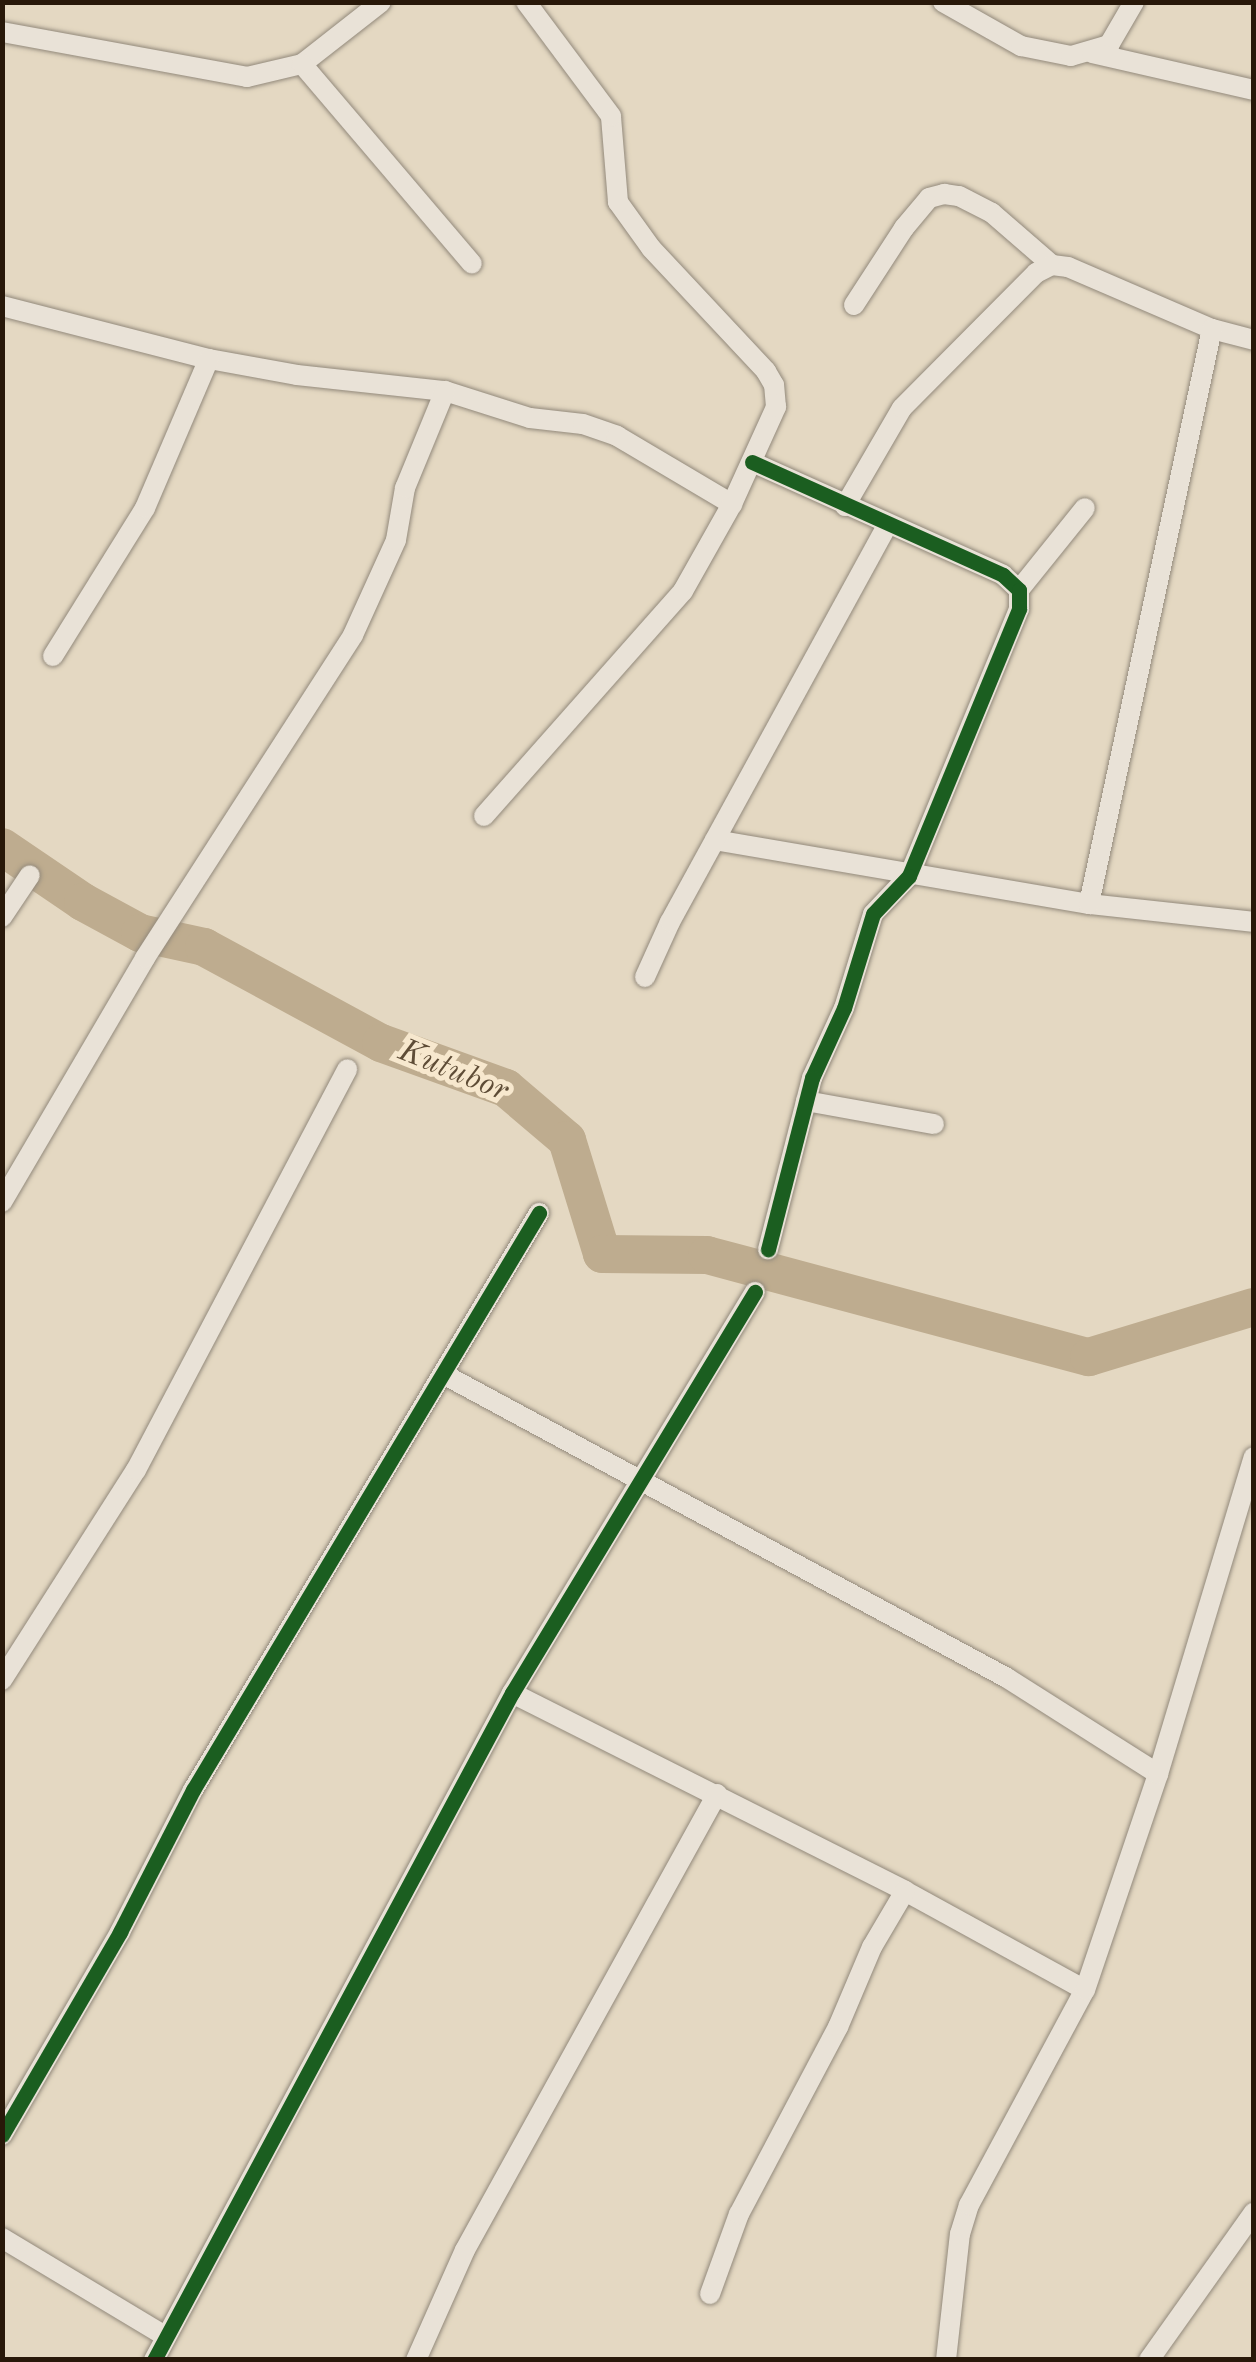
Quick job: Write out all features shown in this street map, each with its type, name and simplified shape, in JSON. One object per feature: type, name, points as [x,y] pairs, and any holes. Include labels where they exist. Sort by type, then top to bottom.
[{"type":"street","points":[[2,32],[247,77],[302,64],[380,2]]},
{"type":"street","points":[[484,816],[683,591],[732,504],[776,407],[774,385],[766,370],[651,248],[618,202],[611,116],[526,2]]},
{"type":"street","points":[[943,2],[1022,46],[1049,55],[1090,53],[1254,90]]},
{"type":"street","points":[[1090,53],[1109,46],[1134,2]]},
{"type":"street","points":[[302,64],[472,264]]},
{"type":"street","points":[[854,305],[928,198],[944,194],[992,213],[1052,265],[1068,267],[1212,329],[1254,340]]},
{"type":"street","points":[[845,506],[902,408],[1023,286],[1052,265]]},
{"type":"street","points":[[4,312],[209,359],[296,375],[445,391],[530,418],[583,424],[617,436],[732,504]]},
{"type":"street","points":[[1089,904],[1212,329]]},
{"type":"street","points":[[54,656],[145,508],[209,359]]},
{"type":"street","points":[[2,1202],[144,958],[354,634],[396,540],[404,488],[445,391]]},
{"type":"street","points":[[752,462],[1002,575],[1019,590]]},
{"type":"street","points":[[768,1249],[821,1052],[844,1008],[873,914],[909,876],[1019,609],[1019,590],[1085,508]]},
{"type":"street","points":[[646,977],[715,840],[887,526]]},
{"type":"street","points":[[715,840],[1089,904],[1254,922]]},
{"type":"street","points":[[2,918],[30,875]]},
{"type":"street","points":[[2,1680],[136,1470],[347,1068]]},
{"type":"street","points":[[806,1101],[934,1124]]},
{"type":"street","points":[[2,2135],[111,1949],[193,1790],[539,1213]]},
{"type":"street","points":[[154,2360],[512,1693],[755,1292]]},
{"type":"street","points":[[443,1374],[1008,1678],[1158,1774]]},
{"type":"street","points":[[946,2360],[960,2234],[970,2205],[1085,1990],[1158,1774],[1254,1457]]},
{"type":"street","points":[[512,1693],[905,1890],[1085,1990]]},
{"type":"street","points":[[416,2360],[466,2250],[717,1794]]},
{"type":"street","points":[[710,2294],[739,2214],[838,2027],[872,1947],[905,1890]]},
{"type":"street","points":[[1150,2360],[1254,2212]]},
{"type":"street","points":[[2,2238],[165,2336]]},
{"type":"waterway","name":"Kutubor","points":[[2,847],[83,902],[140,933],[204,947],[381,1043],[506,1088],[567,1140],[602,1254],[707,1255],[1089,1357],[1254,1307]]},
{"type":"cycle path","points":[[752,462],[1003,575],[1019,590],[1019,609],[909,876],[873,914],[844,1008],[812,1078],[768,1249]]},
{"type":"cycle path","points":[[2,2135],[120,1932],[193,1790],[539,1213]]},
{"type":"cycle path","points":[[154,2360],[512,1693],[755,1292]]}]
